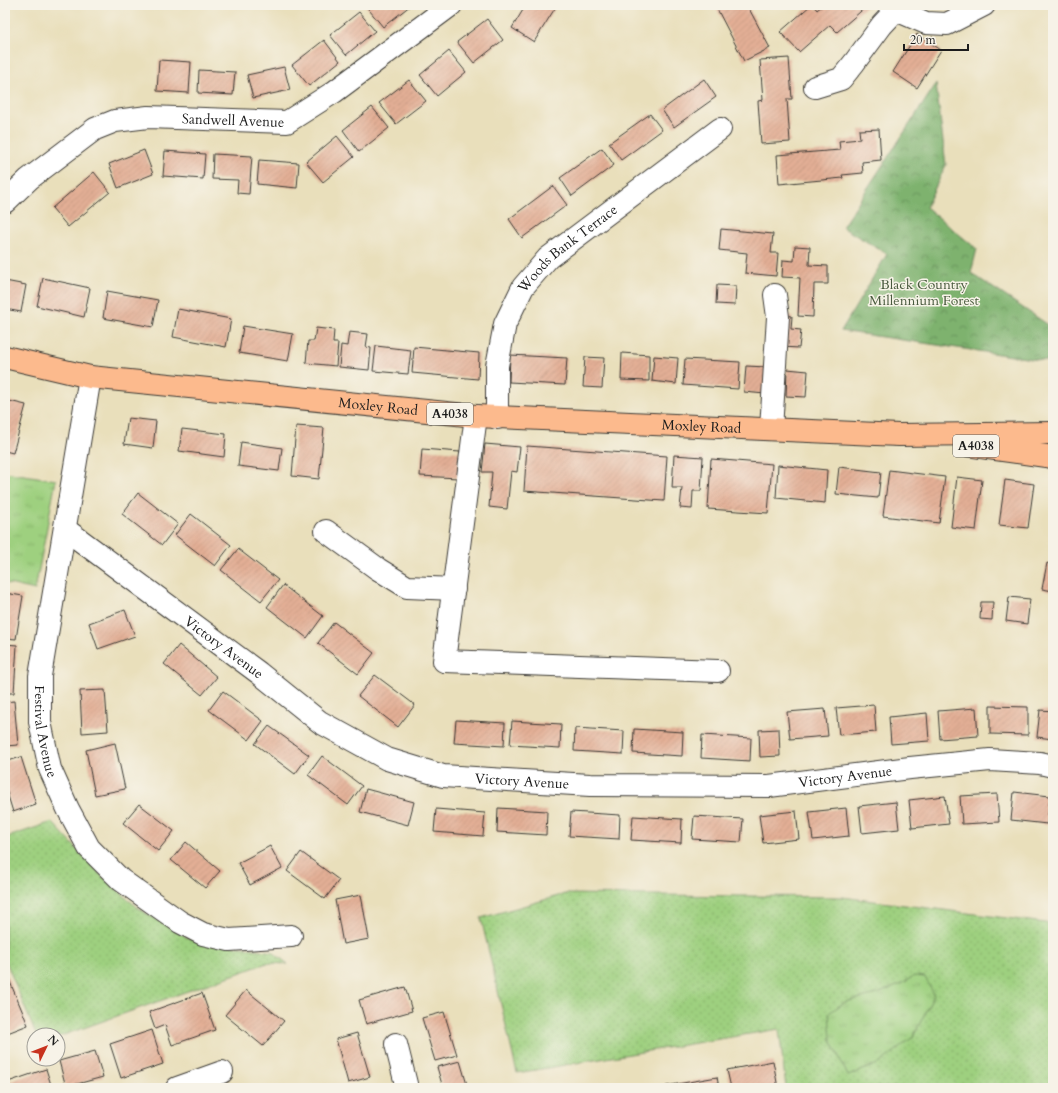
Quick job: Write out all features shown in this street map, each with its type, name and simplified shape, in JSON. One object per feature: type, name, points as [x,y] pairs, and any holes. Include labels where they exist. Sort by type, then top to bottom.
[{"type":"main road","name":"Moxley Road","points":[[5,357],[90,377],[486,417],[899,435],[1053,433]]},
{"type":"main road","name":"Moxley Road","points":[[899,435],[1053,457]]},
{"type":"street","name":"Sandwell Avenue","points":[[5,202],[29,179],[95,129],[115,121],[148,117],[287,122],[334,92],[451,5]]},
{"type":"street","points":[[815,87],[841,79],[882,25],[892,7],[926,23],[947,24],[984,5]]},
{"type":"street","name":"Woods Bank Terrace","points":[[718,672],[444,661],[454,589],[499,352],[505,324],[523,288],[548,258],[720,129]]},
{"type":"street","points":[[771,430],[778,317],[775,295]]},
{"type":"street","name":"Festival Avenue","points":[[90,377],[40,676],[40,722],[50,769],[68,809],[89,848],[121,880],[180,922],[203,934],[229,940],[292,936]]},
{"type":"street","name":"Victory Avenue","points":[[65,529],[259,673],[320,722],[387,759],[443,776],[590,785],[770,786],[910,768],[990,760],[1040,763],[1053,766]]},
{"type":"street","points":[[326,531],[378,569],[407,587],[454,589]]},
{"type":"street","points":[[396,1044],[407,1088]]},
{"type":"street","points":[[177,1088],[222,1072]]},
{"type":"green space","name":"Black Country Millennium Forest","points":[[936,84],[946,165],[926,207],[977,249],[971,273],[1050,326],[1053,324],[1053,362],[841,331],[887,254],[842,227]]},
{"type":"green space","points":[[5,472],[56,480],[35,590],[5,583]]},
{"type":"green space","points":[[52,822],[101,875],[139,909],[190,939],[273,952],[288,964],[267,963],[66,1034],[66,1027],[33,1027],[5,959],[5,838]]},
{"type":"green space","points":[[565,894],[842,897],[1053,924],[1053,1088],[786,1088],[779,1029],[517,1073],[481,918]]},
{"type":"green space","points":[[914,976],[925,977],[934,995],[913,1037],[880,1063],[848,1076],[831,1040],[829,1013],[845,1002],[877,994],[902,984]]},
{"type":"building","points":[[365,5],[411,5],[383,27]]},
{"type":"building","points":[[526,5],[557,5],[534,42],[512,28]]},
{"type":"building","points":[[715,5],[747,5],[770,48],[744,61]]},
{"type":"building","points":[[811,5],[813,5],[817,10],[823,5],[868,5],[837,32],[830,25],[799,52],[780,32]]},
{"type":"building","points":[[359,12],[375,31],[346,55],[330,35]]},
{"type":"building","points":[[487,19],[503,40],[474,63],[457,42]]},
{"type":"building","points":[[917,34],[941,50],[917,88],[893,72]]},
{"type":"building","points":[[324,40],[340,61],[309,86],[292,65]]},
{"type":"building","points":[[449,51],[466,72],[437,96],[420,75]]},
{"type":"building","points":[[789,58],[792,99],[787,99],[790,142],[761,144],[758,101],[763,100],[760,60]]},
{"type":"building","points":[[159,60],[191,62],[189,93],[157,91]]},
{"type":"building","points":[[284,67],[290,90],[253,98],[247,75]]},
{"type":"building","points":[[199,70],[235,72],[233,95],[198,93]]},
{"type":"building","points":[[704,79],[716,97],[674,127],[662,110]]},
{"type":"building","points":[[409,80],[426,101],[396,124],[379,103]]},
{"type":"building","points":[[372,107],[389,128],[359,152],[343,130]]},
{"type":"building","points":[[650,114],[662,130],[621,160],[609,143]]},
{"type":"building","points":[[879,129],[881,160],[862,162],[863,173],[842,175],[843,178],[779,184],[777,155],[840,150],[839,141],[860,139],[859,130]]},
{"type":"building","points":[[337,136],[354,157],[323,182],[306,162]]},
{"type":"building","points":[[602,148],[614,165],[572,196],[560,178]]},
{"type":"building","points":[[144,150],[153,174],[118,188],[109,164]]},
{"type":"building","points":[[165,151],[205,154],[203,179],[163,176]]},
{"type":"building","points":[[213,154],[252,156],[249,194],[237,193],[238,180],[212,179]]},
{"type":"building","points":[[259,160],[299,163],[297,188],[257,184]]},
{"type":"building","points":[[94,172],[110,192],[68,227],[52,208]]},
{"type":"building","points":[[553,186],[567,205],[522,238],[509,219]]},
{"type":"building","points":[[721,229],[773,234],[771,253],[778,253],[776,276],[745,273],[747,253],[719,250]]},
{"type":"building","points":[[795,246],[810,247],[809,265],[828,266],[828,284],[814,284],[813,317],[798,316],[800,278],[782,277],[783,260],[794,261]]},
{"type":"building","points":[[43,278],[90,288],[84,317],[37,306]]},
{"type":"building","points":[[5,281],[26,285],[21,312],[5,309]]},
{"type":"building","points":[[717,285],[736,286],[735,305],[716,304]]},
{"type":"building","points":[[107,291],[158,300],[153,327],[103,318]]},
{"type":"building","points":[[178,309],[231,319],[226,347],[173,337]]},
{"type":"building","points":[[784,315],[792,316],[791,329],[801,330],[799,348],[782,347]]},
{"type":"building","points":[[243,326],[293,334],[288,361],[239,353]]},
{"type":"building","points":[[316,328],[334,330],[333,343],[338,343],[336,366],[306,363],[308,341],[314,341]]},
{"type":"building","points":[[349,332],[368,334],[366,347],[371,348],[369,370],[339,367],[341,345],[347,346]]},
{"type":"building","points":[[376,346],[411,350],[408,374],[373,371]]},
{"type":"building","points":[[414,347],[479,353],[478,379],[412,373]]},
{"type":"building","points":[[622,353],[649,355],[649,381],[621,380]]},
{"type":"building","points":[[510,355],[567,358],[565,385],[509,382]]},
{"type":"building","points":[[654,356],[678,358],[676,384],[652,381]]},
{"type":"building","points":[[585,357],[604,358],[602,388],[583,387]]},
{"type":"building","points":[[685,359],[740,362],[738,389],[683,385]]},
{"type":"building","points":[[746,366],[767,367],[765,394],[744,392]]},
{"type":"building","points":[[787,369],[808,371],[806,397],[786,396]]},
{"type":"building","points":[[5,400],[26,405],[13,453],[5,451]]},
{"type":"building","points":[[128,418],[156,421],[153,448],[124,444]]},
{"type":"building","points":[[296,426],[324,428],[319,479],[292,476]]},
{"type":"building","points":[[182,429],[226,434],[224,457],[179,451]]},
{"type":"building","points":[[241,442],[282,448],[279,471],[238,466]]},
{"type":"building","points":[[485,444],[520,447],[517,472],[511,471],[507,509],[489,507],[492,472],[482,472]]},
{"type":"building","points":[[527,446],[667,456],[664,501],[524,491]]},
{"type":"building","points":[[422,449],[460,452],[458,478],[420,476]]},
{"type":"building","points":[[674,455],[703,457],[701,491],[693,491],[692,509],[680,508],[682,488],[672,488]]},
{"type":"building","points":[[711,459],[772,464],[768,513],[708,509]]},
{"type":"building","points":[[778,465],[827,470],[825,503],[776,498]]},
{"type":"building","points":[[839,467],[881,472],[878,498],[836,494]]},
{"type":"building","points":[[889,470],[945,477],[939,523],[883,516]]},
{"type":"building","points":[[957,477],[982,480],[976,530],[951,527]]},
{"type":"building","points":[[1005,480],[1034,484],[1028,528],[999,525]]},
{"type":"building","points":[[138,493],[178,524],[162,545],[122,514]]},
{"type":"building","points":[[191,514],[231,545],[215,566],[175,535]]},
{"type":"building","points":[[238,549],[278,580],[261,601],[221,570]]},
{"type":"building","points":[[1047,563],[1053,565],[1053,591],[1042,589]]},
{"type":"building","points":[[283,585],[323,616],[307,638],[267,607]]},
{"type":"building","points":[[5,593],[23,596],[16,639],[5,638]]},
{"type":"building","points":[[1009,597],[1030,599],[1027,624],[1006,621]]},
{"type":"building","points":[[981,602],[993,602],[992,620],[980,619]]},
{"type":"building","points":[[125,610],[135,636],[98,649],[89,623]]},
{"type":"building","points":[[334,622],[374,653],[358,674],[318,643]]},
{"type":"building","points":[[5,644],[17,645],[14,693],[5,693]]},
{"type":"building","points":[[179,645],[217,677],[202,695],[164,664]]},
{"type":"building","points":[[375,675],[415,705],[398,727],[358,696]]},
{"type":"building","points":[[105,690],[108,731],[82,733],[80,691]]},
{"type":"building","points":[[223,691],[263,721],[249,740],[209,710]]},
{"type":"building","points":[[14,701],[18,745],[5,746],[5,702]]},
{"type":"building","points":[[874,705],[876,732],[839,735],[836,708]]},
{"type":"building","points":[[990,706],[1028,707],[1028,735],[990,734]]},
{"type":"building","points":[[976,708],[978,736],[940,739],[938,711]]},
{"type":"building","points":[[825,709],[828,736],[790,739],[787,712]]},
{"type":"building","points":[[1040,710],[1053,711],[1053,739],[1037,737]]},
{"type":"building","points":[[927,713],[929,741],[891,744],[889,717]]},
{"type":"building","points":[[456,720],[505,723],[504,746],[454,743]]},
{"type":"building","points":[[512,721],[561,724],[560,748],[510,745]]},
{"type":"building","points":[[269,726],[309,755],[295,774],[255,744]]},
{"type":"building","points":[[575,728],[624,731],[623,754],[574,751]]},
{"type":"building","points":[[634,729],[683,732],[682,756],[633,753]]},
{"type":"building","points":[[779,729],[780,756],[760,757],[759,730]]},
{"type":"building","points":[[702,735],[751,738],[750,761],[701,758]]},
{"type":"building","points":[[115,743],[125,789],[95,795],[86,750]]},
{"type":"building","points":[[322,756],[362,786],[348,805],[308,775]]},
{"type":"building","points":[[21,757],[36,804],[13,812],[5,786],[5,762]]},
{"type":"building","points":[[366,789],[414,802],[408,825],[360,812]]},
{"type":"building","points":[[1014,792],[1050,796],[1047,824],[1011,820]]},
{"type":"building","points":[[997,794],[999,822],[962,824],[960,796]]},
{"type":"building","points":[[945,796],[949,824],[912,828],[909,800]]},
{"type":"building","points":[[896,802],[899,829],[862,833],[859,806]]},
{"type":"building","points":[[139,804],[174,831],[158,851],[123,823]]},
{"type":"building","points":[[498,808],[547,811],[546,835],[497,832]]},
{"type":"building","points":[[846,808],[849,836],[813,840],[809,812]]},
{"type":"building","points":[[436,809],[485,813],[483,836],[434,832]]},
{"type":"building","points":[[796,811],[799,839],[763,843],[759,815]]},
{"type":"building","points":[[571,812],[620,815],[619,839],[569,836]]},
{"type":"building","points":[[633,816],[682,819],[681,843],[631,840]]},
{"type":"building","points":[[694,816],[743,819],[741,842],[692,839]]},
{"type":"building","points":[[186,842],[220,871],[205,888],[171,860]]},
{"type":"building","points":[[270,846],[282,868],[250,885],[238,863]]},
{"type":"building","points":[[301,852],[339,880],[325,899],[287,871]]},
{"type":"building","points":[[361,895],[369,939],[343,944],[335,900]]},
{"type":"building","points":[[5,970],[28,1025],[5,1034]]},
{"type":"building","points":[[405,987],[412,1011],[366,1024],[359,1000]]},
{"type":"building","points":[[246,990],[284,1021],[263,1046],[225,1015]]},
{"type":"building","points":[[202,993],[215,1030],[172,1045],[165,1025],[155,1029],[149,1012]]},
{"type":"building","points":[[444,1012],[457,1055],[435,1061],[422,1018]]},
{"type":"building","points":[[152,1030],[163,1064],[121,1078],[110,1044]]},
{"type":"building","points":[[357,1033],[370,1077],[348,1083],[336,1039]]},
{"type":"building","points":[[95,1051],[103,1077],[66,1087],[61,1067],[66,1067],[66,1059]]},
{"type":"building","points":[[460,1061],[468,1088],[443,1088],[437,1067]]},
{"type":"building","points":[[773,1061],[778,1088],[731,1088],[727,1070]]},
{"type":"building","points":[[46,1069],[52,1088],[5,1088],[5,1083]]},
{"type":"building","points":[[717,1077],[719,1088],[667,1088],[666,1086]]}]
